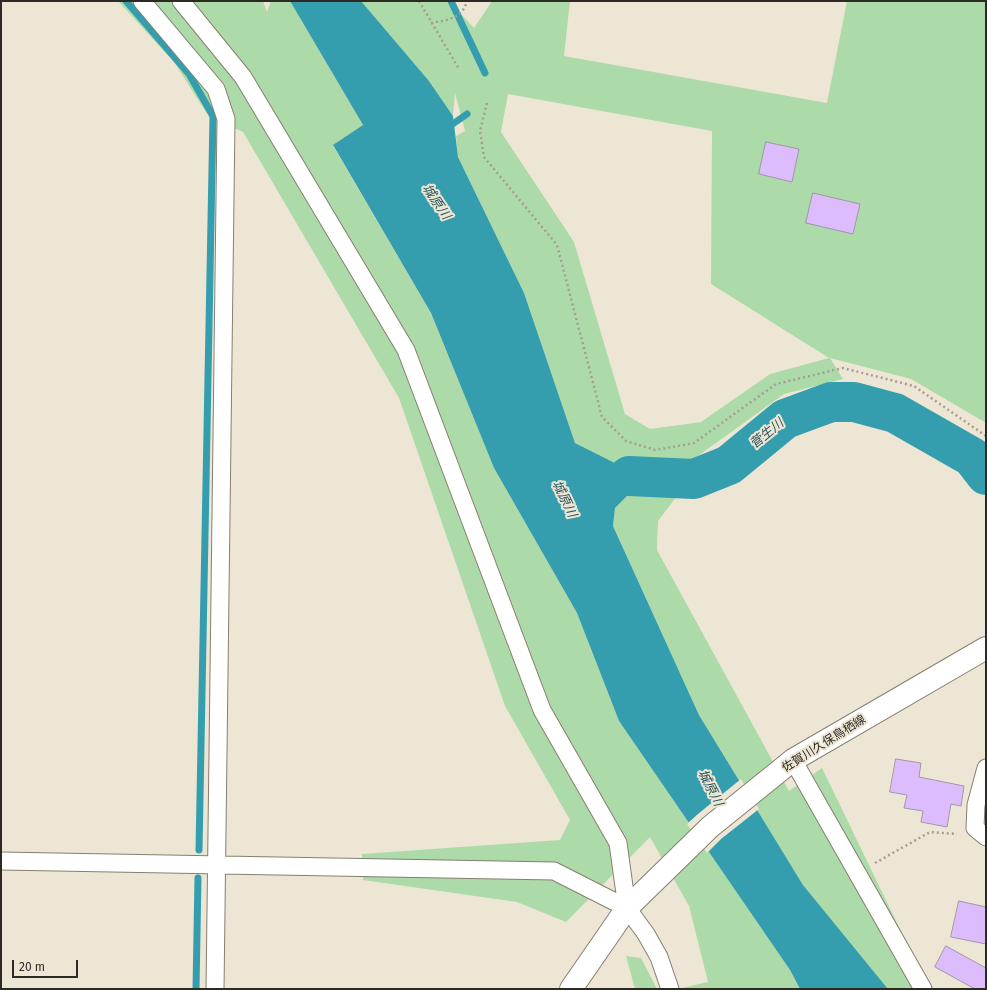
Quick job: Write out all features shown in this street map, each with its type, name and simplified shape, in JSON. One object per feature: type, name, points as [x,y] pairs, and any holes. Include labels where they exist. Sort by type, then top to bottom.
[{"type":"main road","name":"佐賀川久保鳥栖線","points":[[571,989],[634,901],[710,827],[792,760],[986,648]]},
{"type":"street","points":[[142,1],[216,89],[226,119],[215,989]]},
{"type":"street","points":[[181,1],[243,77],[406,350],[542,710],[618,843],[634,901],[646,934],[659,957],[670,989]]},
{"type":"street","points":[[792,760],[923,989]]},
{"type":"street","points":[[980,833],[976,805],[986,768]]},
{"type":"street","points":[[1,861],[554,871],[634,901]]},
{"type":"path","points":[[419,1],[460,69]]},
{"type":"path","points":[[432,23],[452,19],[465,9],[467,1]]},
{"type":"path","points":[[487,103],[480,131],[484,157],[557,245],[602,417],[626,441],[655,450],[694,443],[776,384],[844,368],[914,386],[986,436]]},
{"type":"path","points":[[857,873],[930,832],[959,834],[980,833]]},
{"type":"green space","points":[[118,1],[263,1],[267,12],[271,1],[290,1],[363,125],[333,146],[431,313],[494,468],[577,613],[619,721],[790,970],[800,989],[678,989],[708,982],[689,906],[650,837],[566,922],[517,902],[363,880],[362,854],[560,840],[570,820],[505,706],[399,398],[243,132],[209,117],[174,62]]},
{"type":"green space","points":[[361,1],[449,1],[474,28],[492,1],[570,1],[564,56],[827,103],[847,1],[986,1],[986,423],[911,379],[830,358],[843,379],[784,394],[698,456],[685,468],[623,467],[575,443],[524,293],[458,157],[456,136],[465,131],[455,93],[453,116],[429,81]],"holes":[[[508,94],[712,131],[711,284],[829,358],[770,374],[701,422],[650,429],[625,414],[574,242],[501,132]]]},
{"type":"green space","points":[[683,488],[658,521],[657,550],[789,791],[822,768],[929,989],[888,989],[803,885],[699,715],[613,526],[615,508],[631,492]]},
{"type":"green space","points":[[626,956],[641,958],[657,989],[635,989]]},
{"type":"water","name":"城原川","points":[[290,1],[361,1],[429,81],[453,116],[458,157],[524,293],[575,443],[623,467],[685,468],[683,488],[631,492],[615,508],[613,526],[699,715],[803,885],[888,989],[800,989],[790,970],[619,721],[577,613],[494,468],[431,313],[333,145],[363,125]]},
{"type":"pier","points":[[741,779],[759,809],[721,839],[707,853],[687,824]]},
{"type":"building","points":[[766,142],[799,149],[792,182],[759,174]]},
{"type":"building","points":[[813,193],[860,204],[853,234],[806,223]]},
{"type":"building","points":[[896,759],[921,763],[919,777],[964,786],[961,806],[951,804],[947,827],[921,822],[923,811],[904,808],[907,795],[890,792]]},
{"type":"building","points":[[959,901],[986,907],[986,944],[951,937]]},
{"type":"building","points":[[946,946],[986,968],[985,989],[975,989],[935,967]]},
{"type":"waterway","points":[[126,1],[189,74],[213,116],[199,850]]},
{"type":"waterway","points":[[451,1],[485,73]]},
{"type":"waterway","points":[[447,128],[467,114]]},
{"type":"waterway","name":"菅生川","points":[[629,476],[694,479],[729,465],[785,419],[831,402],[854,402],[895,413],[972,457],[986,475]]},
{"type":"waterway","points":[[196,989],[198,878]]}]
